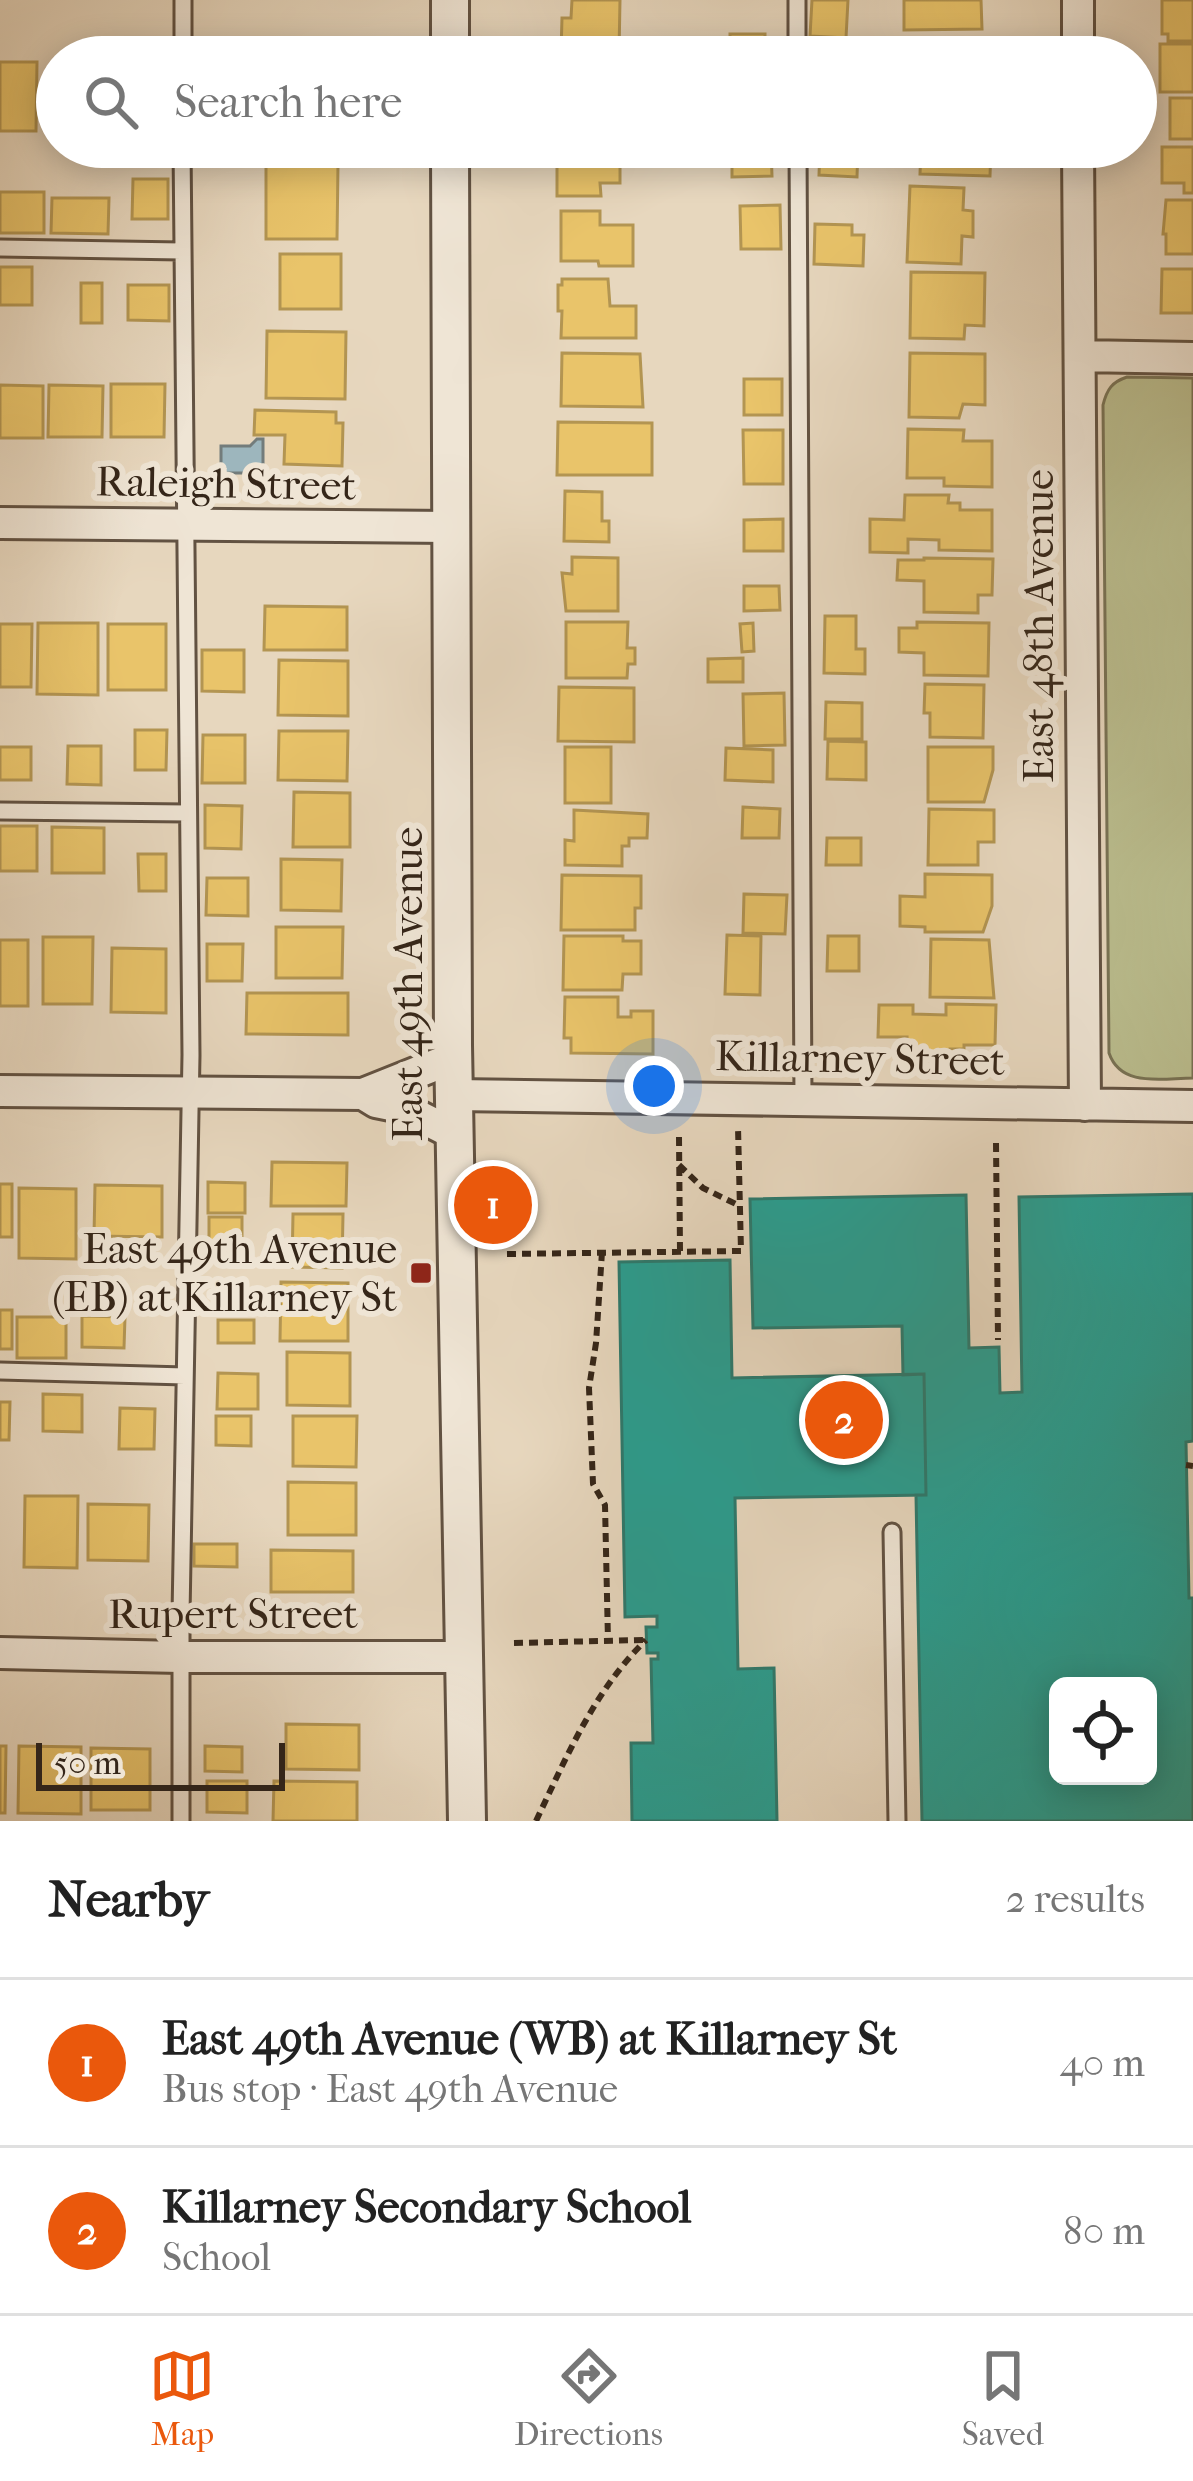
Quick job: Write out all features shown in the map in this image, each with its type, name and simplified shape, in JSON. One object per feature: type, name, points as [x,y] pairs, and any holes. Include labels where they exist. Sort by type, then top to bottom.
[{"type":"street","points":[[450,0],[450,36]]},
{"type":"street","points":[[1078,0],[1078,36]]},
{"type":"street","name":"East 49th Avenue","points":[[450,168],[453,1076],[467,1821]]},
{"type":"street","name":"East 48th Avenue","points":[[1078,168],[1084,1105]]},
{"type":"street","points":[[1080,356],[1193,358]]},
{"type":"street","name":"Raleigh Street","points":[[0,523],[451,527]]},
{"type":"street","points":[[0,1091],[363,1094],[453,1076]]},
{"type":"street","name":"Killarney Street","points":[[453,1076],[738,1099],[1193,1106]]},
{"type":"street","points":[[363,1094],[454,1134]]},
{"type":"street","name":"Rupert Street","points":[[0,1653],[464,1657]]},
{"type":"lane","points":[[183,0],[183,36]]},
{"type":"lane","points":[[797,0],[797,36]]},
{"type":"lane","points":[[181,1821],[190,1094],[182,168]]},
{"type":"lane","points":[[798,168],[803,1100]]},
{"type":"lane","points":[[0,248],[181,250]]},
{"type":"lane","points":[[0,811],[187,813]]},
{"type":"lane","points":[[0,1371],[185,1376]]},
{"type":"lane","points":[[892,1532],[897,1821]]},
{"type":"path","points":[[507,1253],[741,1250],[738,1099]]},
{"type":"path","points":[[679,1137],[680,1251]]},
{"type":"path","points":[[996,1143],[998,1340]]},
{"type":"path","points":[[679,1165],[703,1188],[740,1206]]},
{"type":"path","points":[[602,1252],[589,1388],[593,1484],[605,1505],[608,1641]]},
{"type":"path","points":[[514,1643],[646,1640],[603,1690],[569,1747],[536,1821]]},
{"type":"green space","points":[[1127,377],[1193,378],[1193,1078],[1133,1076],[1123,1072],[1109,1053],[1103,405],[1111,387]]},
{"type":"water","points":[[263,439],[263,473],[221,473],[221,446],[250,446]]},
{"type":"building: Homes","points":[[572,0],[620,0],[619,36],[561,36],[562,18],[571,18]]},
{"type":"building: Homes","points":[[812,0],[848,0],[846,36],[810,36]]},
{"type":"building: Homes","points":[[904,0],[981,0],[982,29],[904,30]]},
{"type":"building: Homes","points":[[1162,0],[1193,0],[1193,41],[1168,41],[1168,34],[1162,34]]},
{"type":"building: Homes","points":[[1160,44],[1193,44],[1193,92],[1160,92]]},
{"type":"building: Homes","points":[[0,62],[36,62],[36,131],[0,131]]},
{"type":"building: Homes","points":[[1170,98],[1193,98],[1193,139],[1170,139]]},
{"type":"building: Homes","points":[[1162,147],[1193,147],[1193,193],[1184,193],[1184,183],[1162,183]]},
{"type":"building: Homes","points":[[266,168],[338,168],[337,239],[266,239]]},
{"type":"building: Homes","points":[[557,168],[620,168],[620,183],[600,183],[601,196],[557,196]]},
{"type":"building: Homes","points":[[732,168],[772,168],[772,176],[732,177]]},
{"type":"building: Homes","points":[[819,168],[857,168],[857,177],[819,175]]},
{"type":"building: Homes","points":[[920,168],[990,168],[990,176],[920,174]]},
{"type":"building: Homes","points":[[133,179],[168,179],[168,219],[132,219]]},
{"type":"building: Homes","points":[[910,186],[964,188],[963,210],[973,211],[973,237],[962,236],[961,264],[907,262]]},
{"type":"building: Homes","points":[[0,192],[44,192],[44,233],[0,233]]},
{"type":"building: Homes","points":[[52,198],[109,198],[108,234],[51,233]]},
{"type":"building: Homes","points":[[1166,200],[1193,200],[1193,254],[1166,254]]},
{"type":"building: Homes","points":[[780,205],[781,249],[741,249],[740,206]]},
{"type":"building: Homes","points":[[561,211],[600,211],[600,225],[633,225],[633,266],[561,261]]},
{"type":"building: Homes","points":[[815,224],[852,225],[852,235],[864,235],[863,266],[814,264]]},
{"type":"building: Homes","points":[[280,254],[341,254],[341,309],[280,309]]},
{"type":"building: Homes","points":[[0,267],[32,267],[32,305],[0,305]]},
{"type":"building: Homes","points":[[1162,269],[1193,269],[1193,313],[1161,313]]},
{"type":"building: Homes","points":[[911,272],[985,273],[984,326],[965,325],[964,339],[910,338]]},
{"type":"building: Homes","points":[[562,279],[608,279],[610,306],[636,306],[636,338],[561,338],[558,285]]},
{"type":"building: Homes","points":[[81,283],[102,283],[102,323],[81,323]]},
{"type":"building: Homes","points":[[128,285],[169,285],[169,321],[128,320]]},
{"type":"building: Homes","points":[[267,331],[346,332],[345,399],[266,398]]},
{"type":"building: Homes","points":[[562,353],[640,354],[643,407],[561,406]]},
{"type":"building: Homes","points":[[910,353],[985,354],[985,405],[963,404],[959,418],[909,417]]},
{"type":"building: Homes","points":[[744,379],[782,379],[782,415],[744,415]]},
{"type":"building: Homes","points":[[111,384],[165,384],[164,437],[111,437]]},
{"type":"building: Homes","points":[[0,385],[43,386],[43,438],[0,438]]},
{"type":"building: Homes","points":[[49,385],[103,386],[102,437],[48,437]]},
{"type":"building: Homes","points":[[255,410],[336,412],[336,423],[343,423],[342,466],[284,464],[285,435],[254,435]]},
{"type":"building: Homes","points":[[558,422],[652,423],[652,475],[557,475]]},
{"type":"building: Homes","points":[[908,429],[964,430],[963,441],[992,441],[992,487],[944,486],[944,478],[907,478]]},
{"type":"building: Homes","points":[[743,430],[783,430],[783,484],[744,484]]},
{"type":"building: Homes","points":[[565,491],[602,492],[602,521],[609,521],[609,542],[564,541]]},
{"type":"building: Homes","points":[[905,495],[949,495],[948,503],[960,503],[960,510],[992,510],[992,551],[939,550],[939,540],[908,539],[908,553],[870,552],[870,519],[904,520]]},
{"type":"building: Homes","points":[[783,519],[783,551],[744,551],[744,520]]},
{"type":"building: Homes","points":[[572,557],[618,558],[618,611],[566,611],[562,573],[572,574]]},
{"type":"building: Homes","points":[[993,559],[992,595],[978,595],[978,613],[924,612],[924,581],[897,580],[898,560]]},
{"type":"building: Homes","points":[[744,586],[779,586],[780,610],[744,611]]},
{"type":"building: Homes","points":[[265,606],[347,607],[347,650],[264,650]]},
{"type":"building: Homes","points":[[825,616],[856,616],[856,649],[865,649],[865,674],[824,673]]},
{"type":"building: Homes","points":[[566,622],[628,622],[627,648],[635,648],[635,664],[628,664],[627,678],[566,678]]},
{"type":"building: Homes","points":[[917,622],[989,623],[988,676],[924,675],[924,653],[899,652],[899,628],[917,628]]},
{"type":"building: Homes","points":[[38,623],[98,623],[98,695],[37,694]]},
{"type":"building: Homes","points":[[753,623],[754,651],[742,652],[740,624]]},
{"type":"building: Homes","points":[[0,624],[32,624],[31,687],[0,687]]},
{"type":"building: Homes","points":[[108,624],[166,624],[166,690],[108,690]]},
{"type":"building: Homes","points":[[202,650],[244,650],[244,692],[202,691]]},
{"type":"building: Homes","points":[[743,658],[743,682],[708,682],[708,659]]},
{"type":"building: Homes","points":[[279,660],[348,661],[348,716],[278,715]]},
{"type":"building: Homes","points":[[925,684],[984,685],[983,738],[930,737],[930,713],[924,713]]},
{"type":"building: Homes","points":[[559,687],[634,688],[634,742],[558,741]]},
{"type":"building: Homes","points":[[784,693],[785,745],[744,746],[743,694]]},
{"type":"building: Homes","points":[[826,702],[862,703],[862,739],[825,739]]},
{"type":"building: Homes","points":[[135,730],[167,730],[166,770],[135,770]]},
{"type":"building: Homes","points":[[279,731],[348,731],[347,781],[278,780]]},
{"type":"building: Homes","points":[[203,735],[245,735],[245,783],[202,783]]},
{"type":"building: Homes","points":[[828,741],[866,742],[866,780],[827,779]]},
{"type":"building: Homes","points":[[68,746],[101,746],[101,785],[67,784]]},
{"type":"building: Homes","points":[[0,747],[31,747],[31,780],[0,780]]},
{"type":"building: Homes","points":[[565,747],[611,747],[611,803],[565,803]]},
{"type":"building: Homes","points":[[928,747],[993,747],[993,770],[984,802],[928,802]]},
{"type":"building: Homes","points":[[726,748],[773,750],[773,782],[725,780]]},
{"type":"building: Homes","points":[[294,792],[350,793],[350,847],[293,847]]},
{"type":"building: Homes","points":[[205,805],[242,806],[241,849],[205,848]]},
{"type":"building: Homes","points":[[743,807],[780,809],[779,838],[742,838]]},
{"type":"building: Homes","points":[[929,809],[994,810],[994,842],[978,842],[978,865],[928,865]]},
{"type":"building: Homes","points":[[574,810],[648,814],[647,838],[629,838],[629,846],[622,846],[622,866],[565,865],[565,840],[574,841]]},
{"type":"building: Homes","points":[[0,826],[37,826],[37,871],[0,871]]},
{"type":"building: Homes","points":[[52,827],[104,828],[104,873],[52,873]]},
{"type":"building: Homes","points":[[827,838],[861,838],[861,865],[826,865]]},
{"type":"building: Homes","points":[[138,854],[166,854],[166,891],[139,891]]},
{"type":"building: Homes","points":[[281,859],[342,860],[341,911],[281,910]]},
{"type":"building: Homes","points":[[925,874],[992,875],[992,906],[983,932],[925,932],[925,927],[900,926],[900,896],[925,897]]},
{"type":"building: Homes","points":[[562,875],[641,876],[635,930],[561,930]]},
{"type":"building: Homes","points":[[207,878],[248,878],[248,916],[206,915]]},
{"type":"building: Homes","points":[[744,894],[787,895],[785,934],[743,933]]},
{"type":"building: Homes","points":[[276,927],[343,927],[342,978],[276,978]]},
{"type":"building: Homes","points":[[727,935],[761,936],[760,995],[725,994]]},
{"type":"building: Homes","points":[[564,936],[623,936],[623,941],[641,941],[641,974],[623,974],[622,990],[563,990]]},
{"type":"building: Homes","points":[[828,936],[859,936],[859,971],[827,971]]},
{"type":"building: Homes","points":[[43,937],[93,937],[92,1004],[43,1004]]},
{"type":"building: Homes","points":[[931,939],[989,940],[994,998],[930,997]]},
{"type":"building: Homes","points":[[0,940],[28,940],[28,1006],[0,1006]]},
{"type":"building: Homes","points":[[207,944],[243,944],[242,981],[207,981]]},
{"type":"building: Homes","points":[[112,948],[166,949],[166,1013],[111,1012]]},
{"type":"building: Homes","points":[[247,993],[348,993],[348,1035],[246,1034]]},
{"type":"building: Homes","points":[[565,997],[618,997],[618,1017],[631,1017],[631,1011],[653,1011],[653,1054],[571,1053],[571,1038],[564,1038]]},
{"type":"building: Homes","points":[[946,1004],[996,1005],[995,1045],[950,1049],[950,1059],[906,1059],[907,1037],[878,1037],[879,1005],[913,1005],[913,1014],[946,1015]]},
{"type":"building: Homes","points":[[272,1162],[347,1163],[346,1206],[271,1206]]},
{"type":"building: Homes","points":[[208,1182],[245,1183],[245,1213],[208,1213]]},
{"type":"building: Homes","points":[[0,1184],[12,1184],[12,1237],[0,1237]]},
{"type":"building: Homes","points":[[95,1185],[162,1186],[162,1237],[94,1236]]},
{"type":"building: Homes","points":[[19,1188],[76,1189],[76,1259],[19,1258]]},
{"type":"building: Homes","points":[[293,1214],[343,1214],[342,1268],[292,1267]]},
{"type":"building: Homes","points":[[209,1217],[242,1217],[242,1241],[209,1241]]},
{"type":"building: Homes","points":[[281,1282],[348,1283],[348,1341],[280,1341]]},
{"type":"building: Homes","points":[[0,1310],[12,1310],[12,1349],[0,1349]]},
{"type":"building: Homes","points":[[82,1316],[125,1317],[124,1348],[82,1347]]},
{"type":"building: Homes","points":[[17,1317],[66,1317],[66,1358],[17,1358]]},
{"type":"building: Homes","points":[[218,1320],[254,1320],[254,1343],[218,1343]]},
{"type":"building: Homes","points":[[287,1352],[350,1353],[350,1406],[287,1405]]},
{"type":"building: Homes","points":[[218,1373],[258,1374],[258,1409],[217,1409]]},
{"type":"building: Homes","points":[[43,1394],[82,1395],[82,1432],[43,1431]]},
{"type":"building: Homes","points":[[0,1402],[10,1402],[9,1440],[0,1440]]},
{"type":"building: Homes","points":[[120,1408],[155,1409],[154,1449],[119,1449]]},
{"type":"building: Homes","points":[[216,1416],[251,1416],[251,1446],[216,1445]]},
{"type":"building: Homes","points":[[293,1416],[357,1416],[356,1467],[293,1466]]},
{"type":"building: Homes","points":[[288,1482],[356,1483],[356,1535],[288,1535]]},
{"type":"building: Homes","points":[[25,1496],[78,1496],[77,1568],[24,1567]]},
{"type":"building: Homes","points":[[88,1504],[149,1505],[148,1561],[88,1560]]},
{"type":"building: Homes","points":[[194,1544],[237,1544],[237,1567],[194,1566]]},
{"type":"building: Homes","points":[[271,1550],[353,1551],[353,1592],[271,1592]]},
{"type":"building: Homes","points":[[286,1724],[359,1725],[359,1770],[286,1769]]},
{"type":"building: Homes","points":[[0,1746],[6,1746],[5,1813],[0,1813]]},
{"type":"building: Homes","points":[[19,1746],[81,1747],[81,1814],[18,1813]]},
{"type":"building: Homes","points":[[205,1746],[242,1747],[242,1772],[205,1771]]},
{"type":"building: Homes","points":[[91,1748],[150,1749],[150,1810],[91,1810]]},
{"type":"building: Homes","points":[[207,1781],[247,1781],[247,1813],[207,1812]]},
{"type":"building: Homes","points":[[274,1781],[357,1782],[357,1821],[273,1821]]},
{"type":"building: Schools","points":[[1193,1194],[1193,1441],[1186,1442],[1189,1598],[1193,1598],[1193,1821],[922,1821],[916,1495],[926,1495],[924,1374],[903,1375],[902,1326],[753,1328],[750,1199],[966,1195],[969,1348],[999,1347],[1000,1393],[1022,1392],[1019,1197]]},
{"type":"building: Schools","points":[[730,1260],[732,1378],[924,1374],[926,1495],[735,1498],[738,1669],[774,1668],[777,1821],[632,1821],[631,1743],[653,1743],[651,1659],[658,1659],[658,1653],[647,1653],[646,1627],[657,1627],[657,1616],[625,1617],[619,1262]]},
{"type":"place","name":"East 49th Avenue (WB) at Killarney St","points":[[493,1205]]},
{"type":"place","name":"East 49th Avenue (EB) at Killarney St","points":[[421,1273]]},
{"type":"place","name":"Killarney Secondary School","points":[[844,1420]]}]
